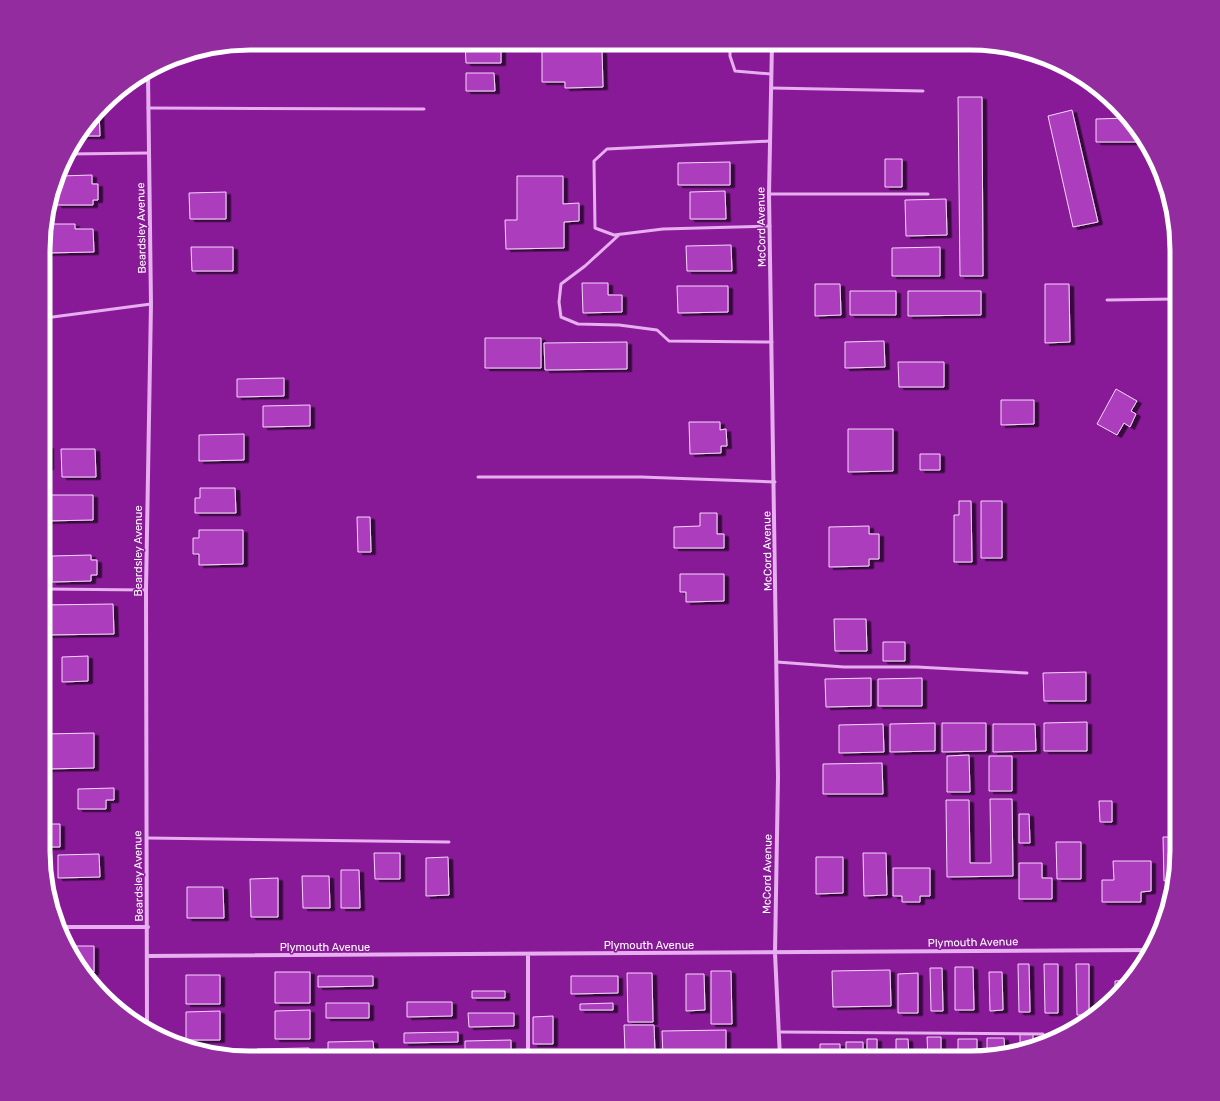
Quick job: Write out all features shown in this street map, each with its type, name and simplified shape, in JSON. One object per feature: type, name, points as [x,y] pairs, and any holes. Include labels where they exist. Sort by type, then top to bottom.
[{"type":"street","name":"McCord Avenue","points":[[772,50],[769,194],[775,482],[778,777],[775,954],[780,1051]]},
{"type":"street","name":"Beardsley Avenue","points":[[147,1022],[146,590],[151,304],[148,78]]},
{"type":"street","points":[[65,927],[148,927]]},
{"type":"street","name":"Plymouth Avenue","points":[[148,956],[775,954],[1143,950]]},
{"type":"street","points":[[528,955],[528,1051]]},
{"type":"lane","points":[[730,50],[730,56],[735,71],[772,74]]},
{"type":"lane","points":[[771,88],[923,91]]},
{"type":"lane","points":[[148,108],[424,109]]},
{"type":"lane","points":[[770,141],[606,149],[594,162],[594,220],[596,228],[614,235],[663,229],[770,226]]},
{"type":"lane","points":[[75,154],[149,153]]},
{"type":"lane","points":[[769,194],[928,194]]},
{"type":"lane","points":[[620,234],[586,266],[561,284],[558,302],[561,317],[578,324],[619,325],[657,330],[669,341],[772,342]]},
{"type":"lane","points":[[1107,300],[1170,299]]},
{"type":"lane","points":[[50,317],[151,304]]},
{"type":"lane","points":[[478,477],[641,477],[775,482]]},
{"type":"lane","points":[[50,589],[146,590]]},
{"type":"lane","points":[[777,662],[844,667],[917,667],[1026,673]]},
{"type":"lane","points":[[147,838],[450,842]]},
{"type":"lane","points":[[780,1032],[1043,1034]]},
{"type":"building","points":[[465,50],[501,50],[501,63],[466,63]]},
{"type":"building","points":[[542,50],[602,51],[603,87],[565,88],[565,82],[542,82]]},
{"type":"building","points":[[466,73],[494,73],[495,91],[466,91]]},
{"type":"building","points":[[958,97],[982,97],[983,276],[960,276]]},
{"type":"building","points":[[1072,110],[1098,222],[1073,227],[1048,116]]},
{"type":"building","points":[[1120,118],[1129,128],[1138,142],[1096,142],[1096,119]]},
{"type":"building","points":[[99,119],[100,136],[86,136]]},
{"type":"building","points":[[885,159],[902,159],[902,187],[885,187]]},
{"type":"building","points":[[730,162],[730,185],[678,185],[678,163]]},
{"type":"building","points":[[92,175],[92,184],[98,184],[98,200],[93,200],[93,205],[57,205],[57,198],[64,176]]},
{"type":"building","points":[[517,176],[563,176],[563,204],[579,203],[579,221],[564,222],[564,248],[506,249],[505,220],[517,220]]},
{"type":"building","points":[[725,191],[726,219],[690,219],[690,192]]},
{"type":"building","points":[[226,192],[226,219],[190,219],[189,193]]},
{"type":"building","points":[[946,199],[947,235],[906,236],[905,200]]},
{"type":"building","points":[[52,224],[75,224],[75,229],[93,229],[94,252],[50,253]]},
{"type":"building","points":[[731,245],[732,271],[687,271],[686,246]]},
{"type":"building","points":[[191,247],[233,247],[233,271],[192,271]]},
{"type":"building","points":[[940,247],[940,276],[892,276],[892,248]]},
{"type":"building","points":[[582,283],[608,283],[608,295],[622,295],[622,312],[583,313]]},
{"type":"building","points":[[815,284],[840,284],[841,315],[815,316]]},
{"type":"building","points":[[1045,284],[1069,284],[1070,342],[1045,343]]},
{"type":"building","points":[[677,286],[728,286],[728,312],[678,313]]},
{"type":"building","points":[[850,291],[896,291],[896,315],[850,315]]},
{"type":"building","points":[[908,291],[981,291],[981,315],[908,316]]},
{"type":"building","points":[[485,338],[541,338],[541,368],[485,368]]},
{"type":"building","points":[[884,341],[885,367],[845,368],[845,342]]},
{"type":"building","points":[[627,342],[627,369],[545,370],[544,343]]},
{"type":"building","points":[[898,362],[944,362],[944,387],[899,387]]},
{"type":"building","points":[[284,378],[284,396],[237,397],[237,379]]},
{"type":"building","points":[[1116,389],[1137,401],[1131,411],[1136,414],[1130,427],[1124,423],[1117,435],[1097,424]]},
{"type":"building","points":[[1001,400],[1034,400],[1034,424],[1001,425]]},
{"type":"building","points":[[310,405],[310,426],[263,427],[263,406]]},
{"type":"building","points":[[689,422],[720,422],[720,430],[726,429],[727,446],[721,446],[721,453],[690,454]]},
{"type":"building","points":[[848,429],[893,429],[893,471],[848,472]]},
{"type":"building","points":[[244,434],[244,460],[199,461],[199,435]]},
{"type":"building","points":[[61,449],[95,449],[96,477],[62,477]]},
{"type":"building","points":[[920,454],[940,454],[940,470],[920,470]]},
{"type":"building","points":[[200,488],[235,488],[236,513],[195,513],[195,498],[200,498]]},
{"type":"building","points":[[50,495],[93,495],[93,520],[50,521]]},
{"type":"building","points":[[959,501],[971,501],[972,562],[954,562],[954,515],[959,515]]},
{"type":"building","points":[[981,501],[1002,501],[1002,558],[981,558]]},
{"type":"building","points":[[700,513],[717,513],[717,534],[724,534],[724,548],[674,548],[674,527],[700,526]]},
{"type":"building","points":[[357,517],[370,517],[371,552],[358,552]]},
{"type":"building","points":[[869,526],[869,534],[879,534],[879,559],[869,559],[869,566],[829,567],[829,527]]},
{"type":"building","points":[[199,530],[243,530],[243,564],[199,565],[199,554],[193,554],[193,538],[199,538]]},
{"type":"building","points":[[91,555],[91,560],[97,560],[97,575],[91,575],[91,581],[52,582],[52,556]]},
{"type":"building","points":[[680,574],[724,574],[724,601],[686,602],[686,592],[680,592]]},
{"type":"building","points":[[113,604],[114,634],[50,635],[50,605]]},
{"type":"building","points":[[834,619],[866,619],[867,651],[835,651]]},
{"type":"building","points":[[883,642],[905,642],[905,661],[883,661]]},
{"type":"building","points":[[88,656],[88,681],[62,682],[62,657]]},
{"type":"building","points":[[1086,672],[1086,701],[1044,701],[1043,673]]},
{"type":"building","points":[[871,678],[871,706],[826,707],[825,679]]},
{"type":"building","points":[[922,678],[922,706],[878,706],[878,679]]},
{"type":"building","points":[[1087,722],[1087,751],[1044,751],[1044,723]]},
{"type":"building","points":[[935,723],[935,751],[890,752],[890,724]]},
{"type":"building","points":[[942,723],[986,723],[986,751],[942,752]]},
{"type":"building","points":[[883,724],[884,752],[839,753],[839,725]]},
{"type":"building","points":[[993,724],[1035,724],[1036,751],[993,752]]},
{"type":"building","points":[[94,733],[94,768],[50,769],[50,734]]},
{"type":"building","points":[[969,755],[970,792],[947,792],[947,756]]},
{"type":"building","points":[[989,756],[1012,756],[1012,791],[989,791]]},
{"type":"building","points":[[882,763],[883,794],[823,794],[823,764]]},
{"type":"building","points":[[114,788],[114,800],[106,800],[106,809],[78,809],[78,789]]},
{"type":"building","points":[[990,799],[1012,799],[1013,876],[947,877],[946,800],[969,800],[970,863],[991,863]]},
{"type":"building","points":[[1099,801],[1112,801],[1112,822],[1100,822]]},
{"type":"building","points":[[1019,814],[1029,814],[1030,843],[1019,843]]},
{"type":"building","points":[[50,824],[60,824],[60,847],[50,847]]},
{"type":"building","points":[[1163,837],[1170,837],[1170,864],[1167,881],[1164,881]]},
{"type":"building","points":[[1056,842],[1081,842],[1081,879],[1057,879]]},
{"type":"building","points":[[374,853],[400,853],[400,879],[375,879]]},
{"type":"building","points":[[863,853],[886,853],[887,895],[864,896]]},
{"type":"building","points":[[99,854],[100,877],[58,878],[58,855]]},
{"type":"building","points":[[448,857],[449,895],[426,896],[426,858]]},
{"type":"building","points":[[816,857],[843,857],[843,893],[816,894]]},
{"type":"building","points":[[1113,861],[1151,861],[1151,891],[1141,892],[1141,902],[1102,902],[1102,880],[1114,880]]},
{"type":"building","points":[[1019,863],[1042,863],[1042,878],[1052,878],[1052,899],[1019,899]]},
{"type":"building","points":[[893,868],[930,868],[930,896],[920,896],[920,902],[902,902],[902,896],[893,896]]},
{"type":"building","points":[[341,870],[359,870],[360,908],[341,908]]},
{"type":"building","points":[[302,876],[329,876],[330,908],[303,908]]},
{"type":"building","points":[[278,878],[278,917],[251,917],[250,879]]},
{"type":"building","points":[[187,887],[223,887],[224,918],[187,918]]},
{"type":"building","points":[[74,946],[94,946],[94,972],[90,972]]},
{"type":"building","points":[[1018,964],[1029,964],[1030,1012],[1019,1012]]},
{"type":"building","points":[[1044,964],[1058,964],[1058,1013],[1045,1013]]},
{"type":"building","points":[[1076,964],[1089,964],[1089,1012],[1084,1015],[1077,1015]]},
{"type":"building","points":[[955,967],[973,967],[974,1010],[955,1010]]},
{"type":"building","points":[[930,968],[942,968],[943,1011],[931,1011]]},
{"type":"building","points":[[890,970],[891,1006],[833,1007],[832,971]]},
{"type":"building","points":[[711,971],[731,971],[732,1024],[711,1024]]},
{"type":"building","points":[[275,972],[310,972],[310,1003],[275,1003]]},
{"type":"building","points":[[989,972],[1002,972],[1003,1010],[990,1011]]},
{"type":"building","points":[[627,973],[652,973],[653,1022],[628,1022]]},
{"type":"building","points":[[918,973],[918,1013],[898,1013],[898,974]]},
{"type":"building","points":[[686,974],[704,974],[705,1010],[686,1011]]},
{"type":"building","points":[[186,975],[220,975],[220,1004],[186,1004]]},
{"type":"building","points":[[318,976],[373,976],[373,986],[318,987]]},
{"type":"building","points":[[571,976],[618,976],[618,993],[571,994]]},
{"type":"building","points":[[1122,980],[1115,988],[1115,981]]},
{"type":"building","points":[[472,991],[505,991],[505,998],[472,998]]},
{"type":"building","points":[[407,1002],[452,1002],[452,1016],[407,1017]]},
{"type":"building","points":[[326,1003],[369,1003],[369,1018],[326,1018]]},
{"type":"building","points":[[613,1003],[613,1010],[580,1010],[580,1004]]},
{"type":"building","points":[[310,1010],[310,1039],[275,1039],[275,1011]]},
{"type":"building","points":[[220,1011],[220,1040],[186,1040],[186,1012]]},
{"type":"building","points":[[468,1013],[514,1013],[514,1026],[469,1027]]},
{"type":"building","points":[[553,1016],[553,1044],[533,1044],[533,1017]]},
{"type":"building","points":[[624,1025],[654,1025],[655,1051],[625,1051]]},
{"type":"building","points":[[726,1030],[726,1051],[663,1051],[662,1031]]},
{"type":"building","points":[[458,1032],[458,1042],[404,1043],[404,1033]]},
{"type":"building","points":[[1020,1034],[1033,1034],[1033,1040],[1020,1044]]},
{"type":"building","points":[[927,1037],[941,1037],[941,1051],[928,1051]]},
{"type":"building","points":[[987,1038],[1004,1038],[1005,1048],[987,1050]]},
{"type":"building","points":[[867,1039],[877,1039],[877,1051],[867,1051]]},
{"type":"building","points":[[896,1039],[908,1039],[909,1051],[896,1051]]},
{"type":"building","points":[[958,1039],[977,1039],[977,1051],[958,1051]]},
{"type":"building","points":[[511,1040],[511,1051],[465,1051],[465,1041]]},
{"type":"building","points":[[373,1041],[374,1051],[328,1051],[328,1042]]},
{"type":"building","points":[[846,1042],[863,1042],[863,1051],[846,1051]]},
{"type":"building","points":[[820,1044],[840,1044],[840,1051],[820,1051]]},
{"type":"building","points":[[309,1048],[309,1051],[257,1051],[257,1049]]}]
